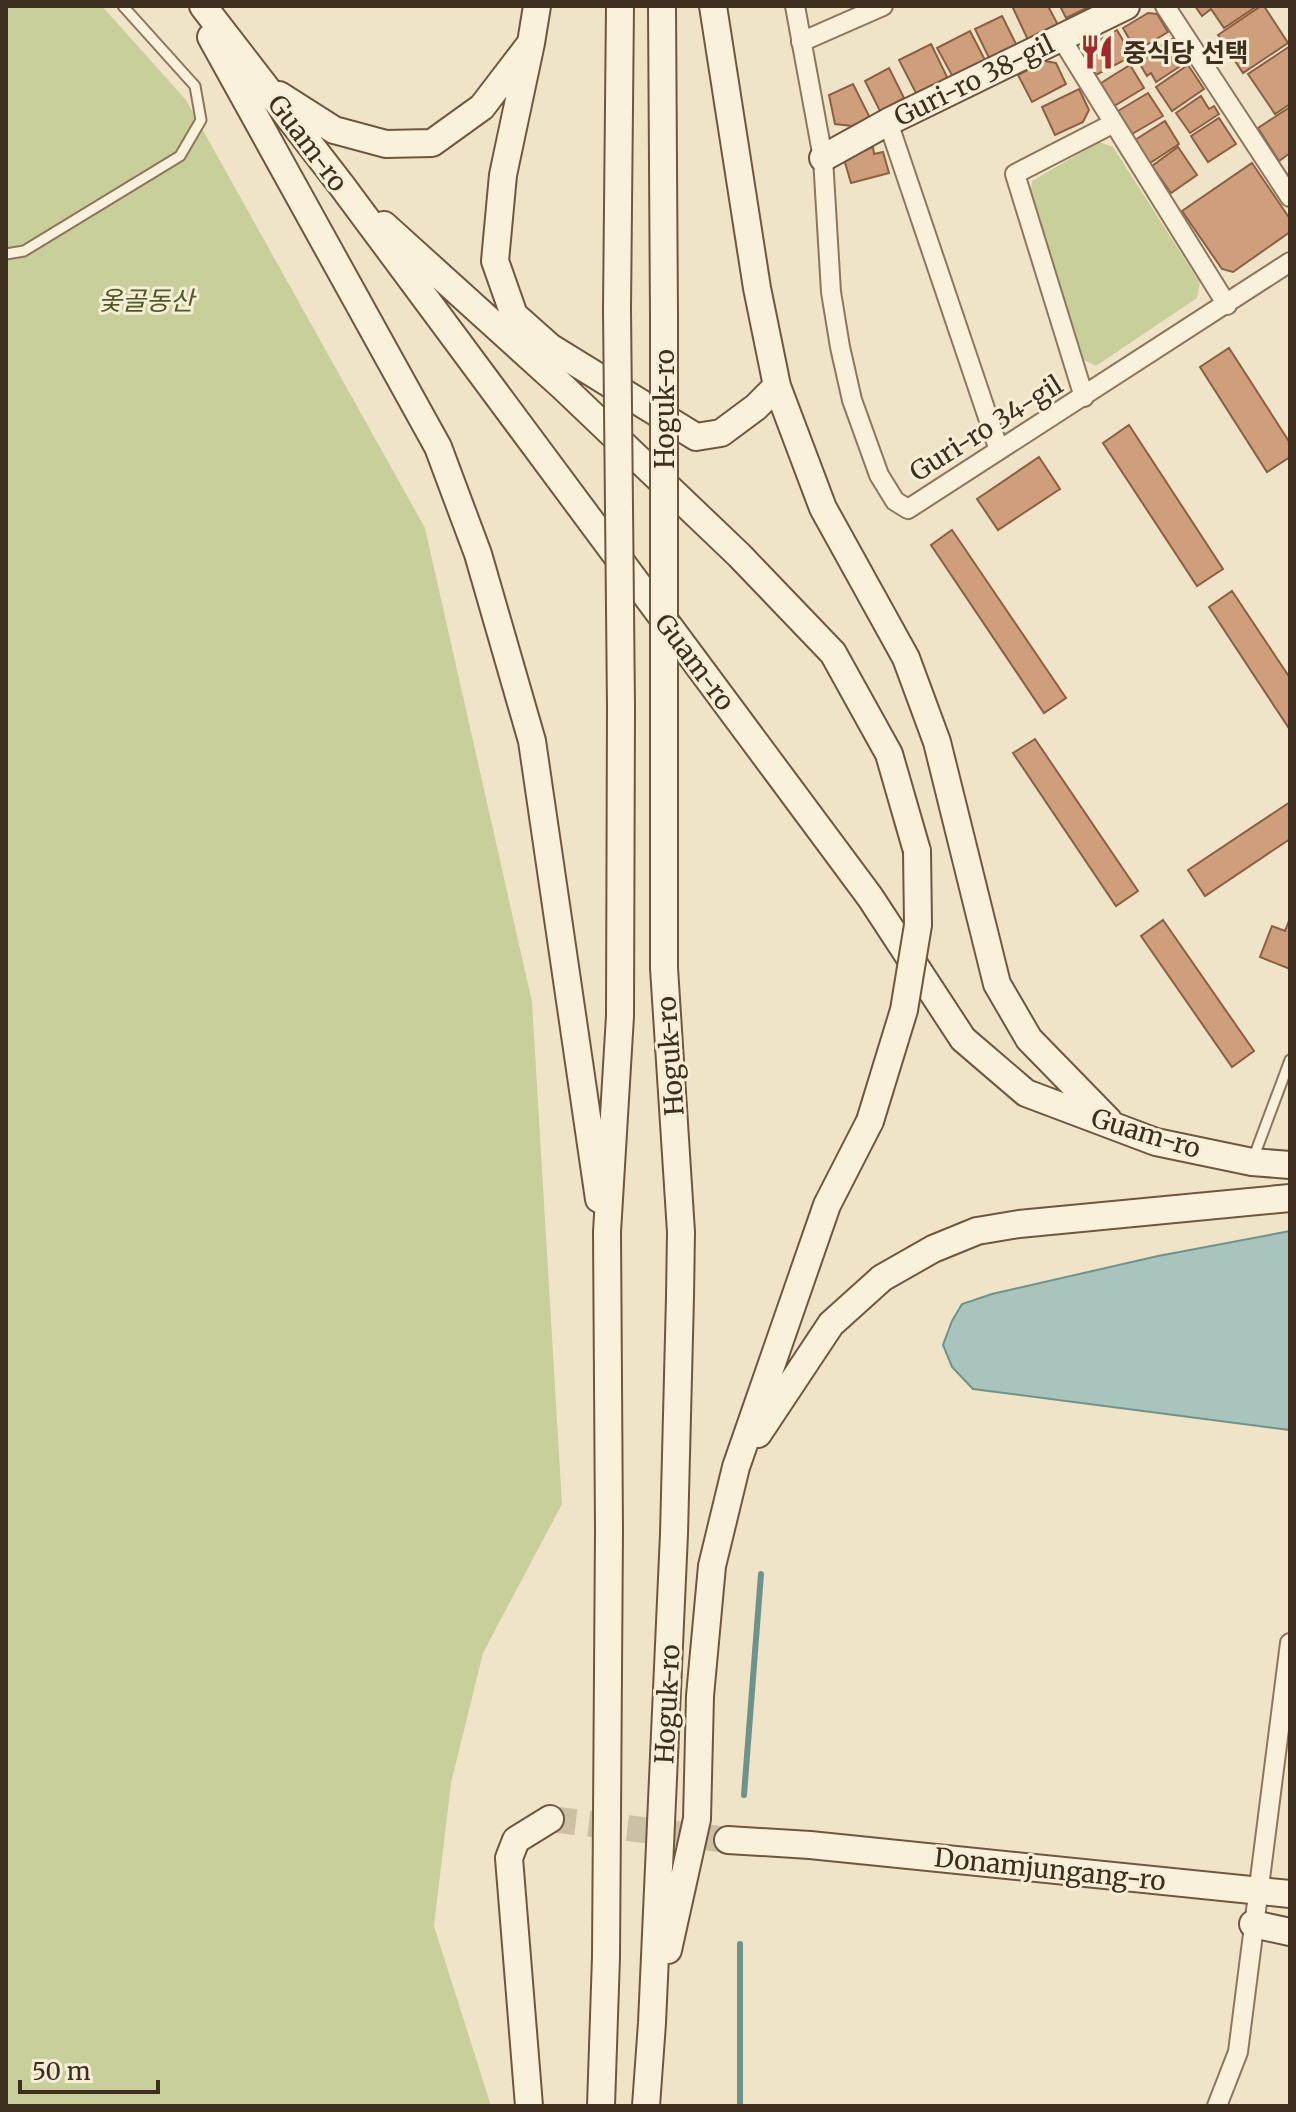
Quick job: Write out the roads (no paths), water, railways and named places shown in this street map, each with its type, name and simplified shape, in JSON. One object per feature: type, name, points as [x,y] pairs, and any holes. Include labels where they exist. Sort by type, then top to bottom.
[{"type":"main road","points":[[193,6],[438,447],[478,554],[532,741],[596,1186],[607,1232]]},
{"type":"main road","name":"Guam-ro","points":[[203,6],[342,186],[870,897],[963,1039],[1026,1093],[1156,1142],[1252,1162],[1289,1160]]},
{"type":"main road","points":[[537,6],[503,175],[495,261],[514,315],[550,347],[696,437],[721,433],[756,407],[777,386]]},
{"type":"main road","name":"Hoguk-ro","points":[[601,2106],[606,1957],[607,1232],[620,1016],[617,309],[620,6]]},
{"type":"main road","name":"Hoguk-ro","points":[[646,2106],[674,1549],[681,1232],[664,968],[662,6]]},
{"type":"main road","points":[[713,6],[757,288],[777,386],[823,508],[906,658],[937,742],[997,984],[1029,1039],[1113,1125]]},
{"type":"main road","name":"Guri-ro 38-gil","points":[[823,158],[888,122],[1126,6]]},
{"type":"main road","points":[[265,87],[334,130],[386,144],[432,143],[482,107],[531,43]]},
{"type":"main road","points":[[342,186],[574,397],[739,555],[833,653],[889,754],[917,851],[918,925],[904,1010],[870,1121],[827,1205],[736,1467],[712,1566],[700,1696],[697,1819],[652,2023]]},
{"type":"main road","points":[[736,1467],[831,1324],[882,1278],[933,1249],[977,1231],[1019,1224],[1290,1198]]},
{"type":"main road","points":[[529,2106],[509,1858],[516,1840],[550,1819]]},
{"type":"main road","name":"Donamjungang-ro","points":[[728,1840],[810,1845],[1290,1894]]},
{"type":"main road","points":[[1253,1924],[1290,1932]]},
{"type":"street","name":"Guri-ro 34-gil","points":[[795,6],[823,158],[831,292],[840,347],[852,400],[879,475],[895,501],[908,509],[1290,262]]},
{"type":"street","points":[[801,42],[883,6]]},
{"type":"street","points":[[1165,6],[1290,197]]},
{"type":"street","points":[[1061,38],[1227,305]]},
{"type":"street","points":[[888,122],[999,450]]},
{"type":"street","points":[[1084,397],[1015,174],[1112,124]]},
{"type":"street","points":[[1217,2106],[1238,2052],[1290,1643]]},
{"type":"lane","points":[[6,254],[24,251],[180,156],[201,120],[195,86],[123,6]]},
{"type":"lane","points":[[1252,1162],[1290,1060]]},
{"type":"water","points":[[1290,1231],[1290,1430],[973,1389],[952,1367],[943,1345],[962,1304],[992,1294],[1158,1256]]},
{"type":"waterway","points":[[744,1795],[761,1574]]},
{"type":"waterway","points":[[740,1944],[740,2106]]},
{"type":"tunnel","points":[[550,1819],[728,1840]]},
{"type":"place","name":"중식당 선택","points":[[1097,52]]},
{"type":"park label","name":"옻골동산","points":[[146,300]]}]
